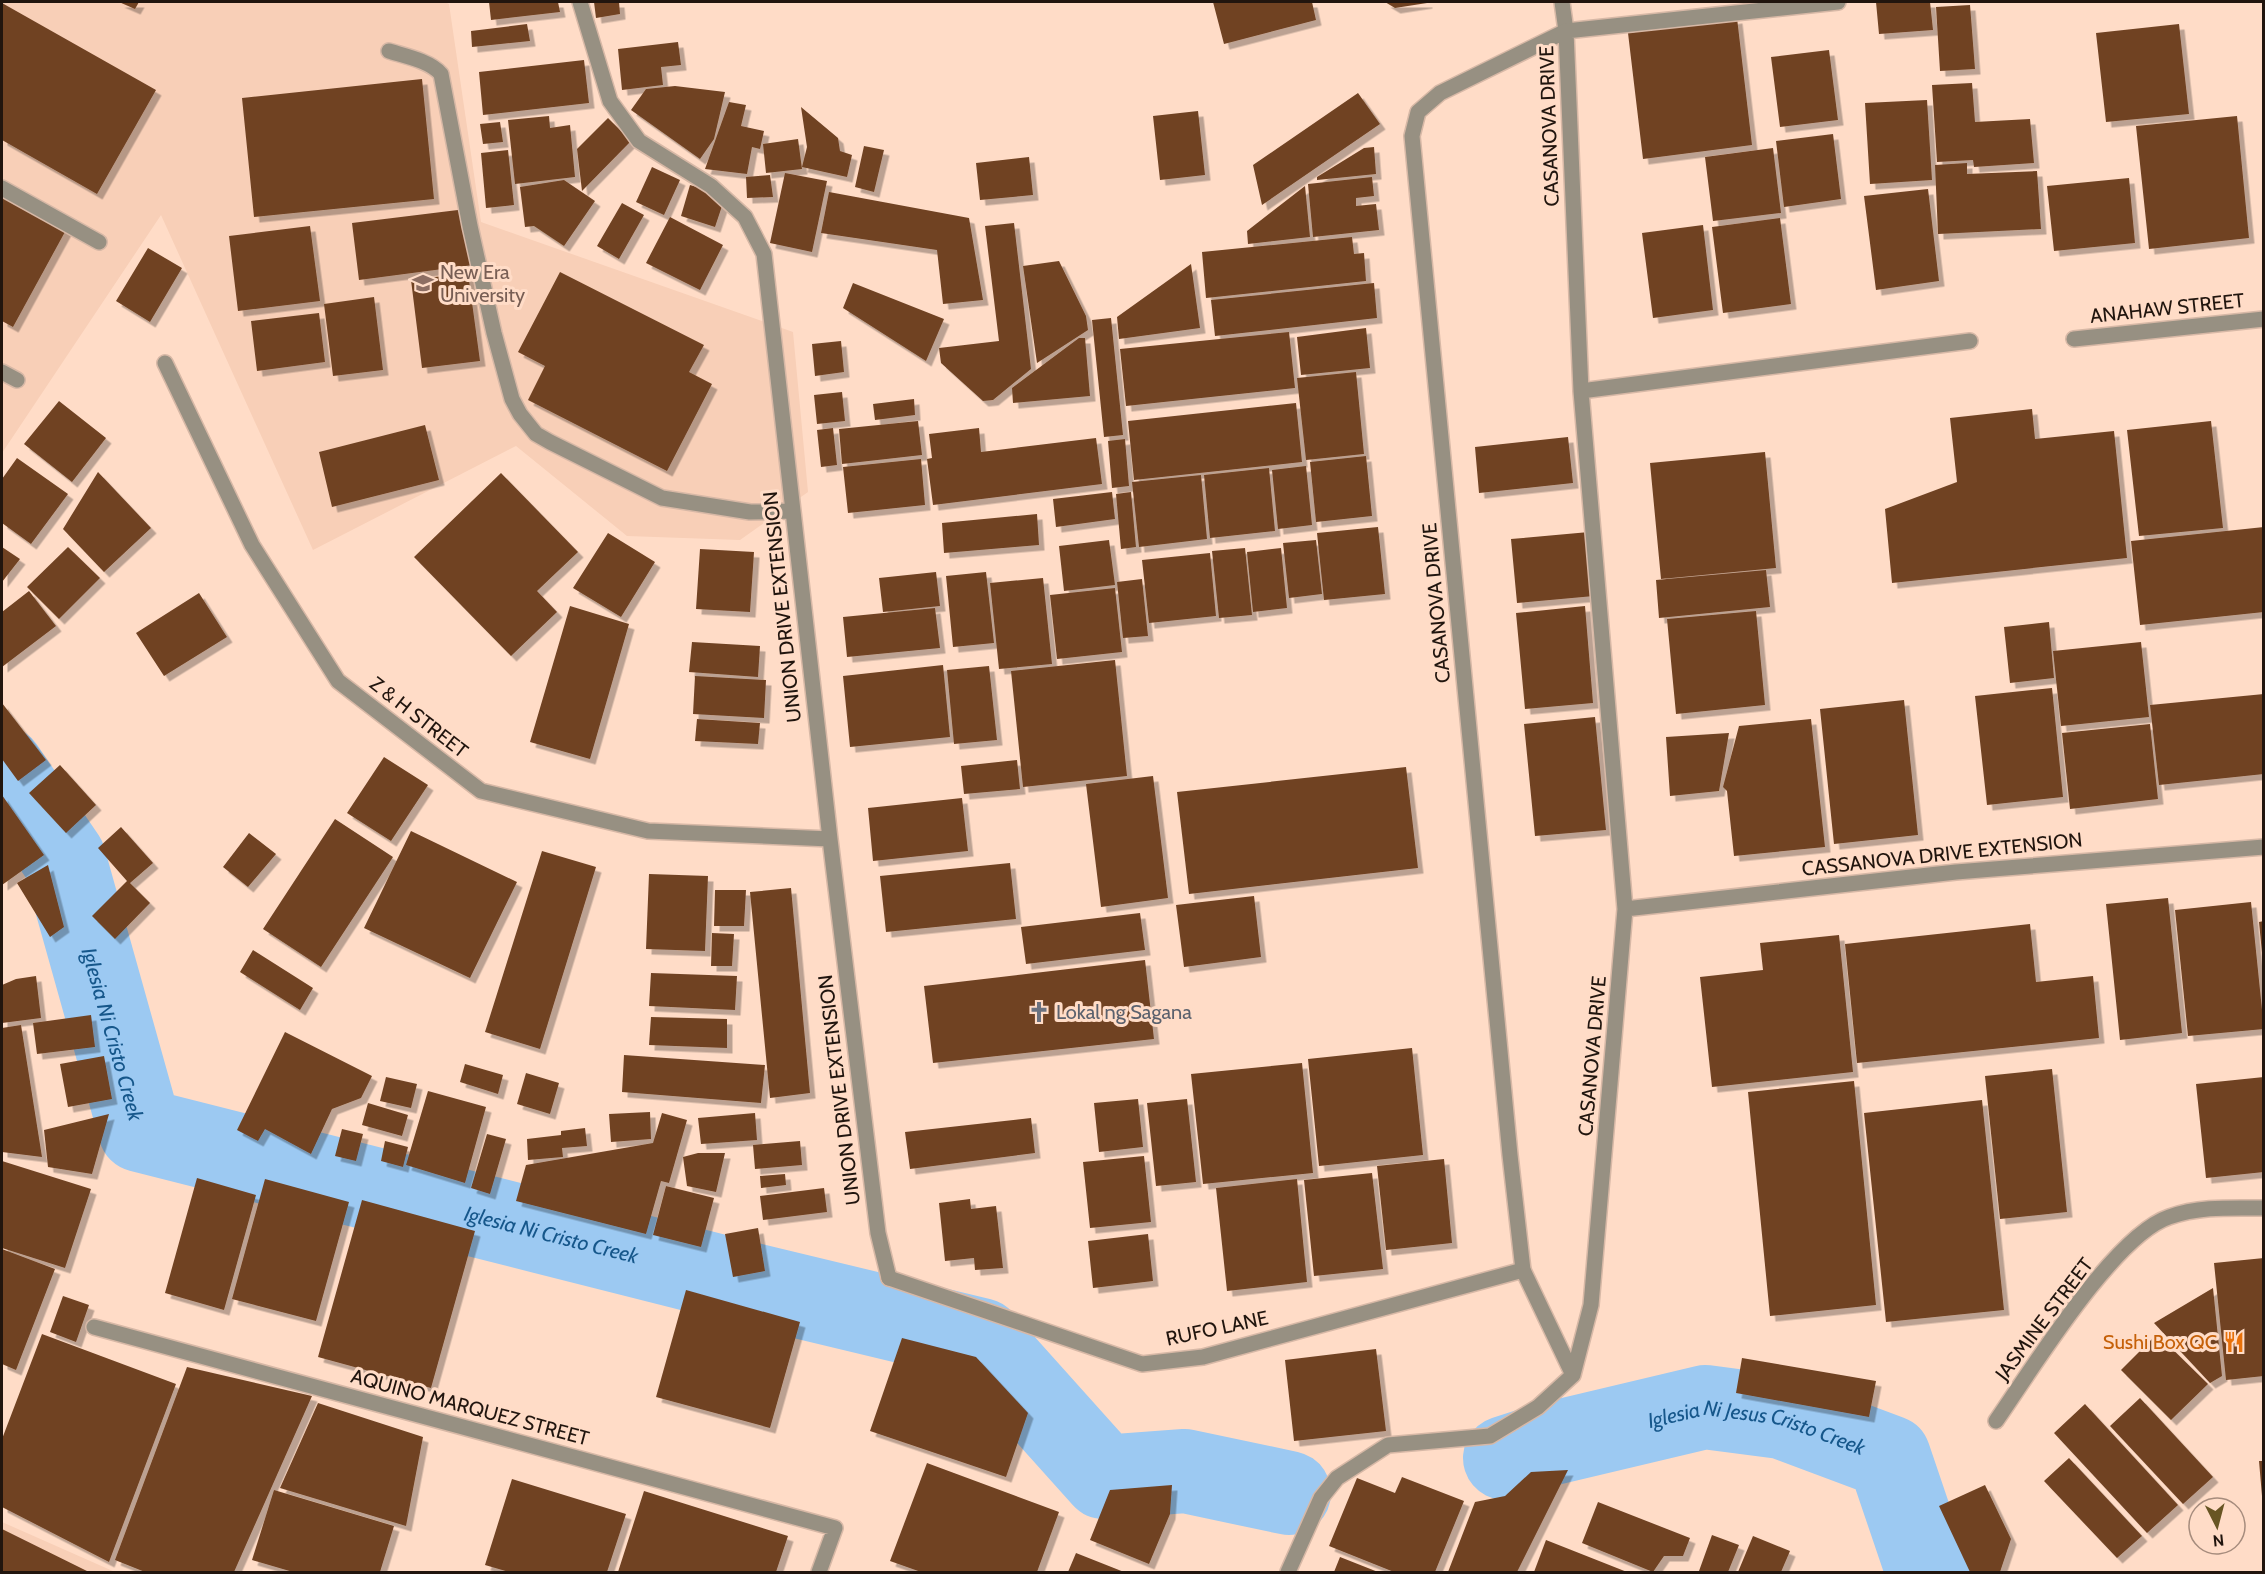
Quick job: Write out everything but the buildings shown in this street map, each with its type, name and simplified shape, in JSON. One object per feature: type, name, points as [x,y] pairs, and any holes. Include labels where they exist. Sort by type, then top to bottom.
[{"type":"street","name":"UNION DRIVE EXTENSION","points":[[580,2],[610,101],[639,141],[711,186],[745,217],[764,254],[830,839],[878,1233],[889,1278]]},
{"type":"street","points":[[1562,2],[1566,31],[1838,2]]},
{"type":"street","name":"CASANOVA DRIVE","points":[[1566,31],[1581,391],[1625,909],[1591,1305],[1573,1375],[1523,1270],[1412,136],[1418,112],[1440,93],[1566,31]]},
{"type":"street","points":[[389,51],[429,66],[441,74],[470,226],[494,333],[512,399],[520,414],[536,434],[635,487],[662,498],[750,512],[792,511]]},
{"type":"street","points":[[2,188],[99,242]]},
{"type":"street","name":"ANAHAW STREET","points":[[2074,339],[2264,319]]},
{"type":"street","points":[[1581,391],[1970,341]]},
{"type":"street","name":"Z & H STREET","points":[[165,363],[252,545],[338,681],[481,792],[648,831],[830,839]]},
{"type":"street","points":[[2,372],[17,380]]},
{"type":"street","name":"CASSANOVA DRIVE EXTENSION","points":[[1625,909],[1956,872],[2264,847]]},
{"type":"street","name":"JASMINE STREET","points":[[1996,1421],[2087,1290],[2135,1239],[2166,1218],[2199,1208],[2264,1208]]},
{"type":"street","name":"RUFO LANE","points":[[889,1278],[1142,1364],[1203,1357],[1523,1270]]},
{"type":"street","name":"AQUINO MARQUEZ STREET","points":[[94,1327],[835,1528],[819,1572]]},
{"type":"street","points":[[1288,1572],[1321,1498],[1337,1478],[1388,1445],[1490,1436],[1538,1407],[1573,1375]]},
{"type":"shaded area","name":"New Era University","points":[[2,2],[445,2],[449,4],[481,222],[793,332],[808,492],[740,540],[627,536],[516,446],[313,550],[161,215],[2,453]]},
{"type":"shaded area","points":[[2,1522],[115,1572],[2,1572]]},
{"type":"waterway","name":"Iglesia Ni Cristo Creek","points":[[2,768],[64,859],[140,1130],[765,1288],[981,1340],[1104,1477],[1185,1471],[1289,1493]]},
{"type":"waterway","name":"Iglesia Ni Jesus Cristo Creek","points":[[1505,1458],[1545,1445],[1705,1407],[1782,1417],[1889,1457],[1928,1572]]},
{"type":"place","name":"New Era University","points":[[423,283]]},
{"type":"place","name":"Lokal ng Sagana","points":[[1039,1012]]},
{"type":"place","name":"Sushi Box QC","points":[[2234,1342]]}]
